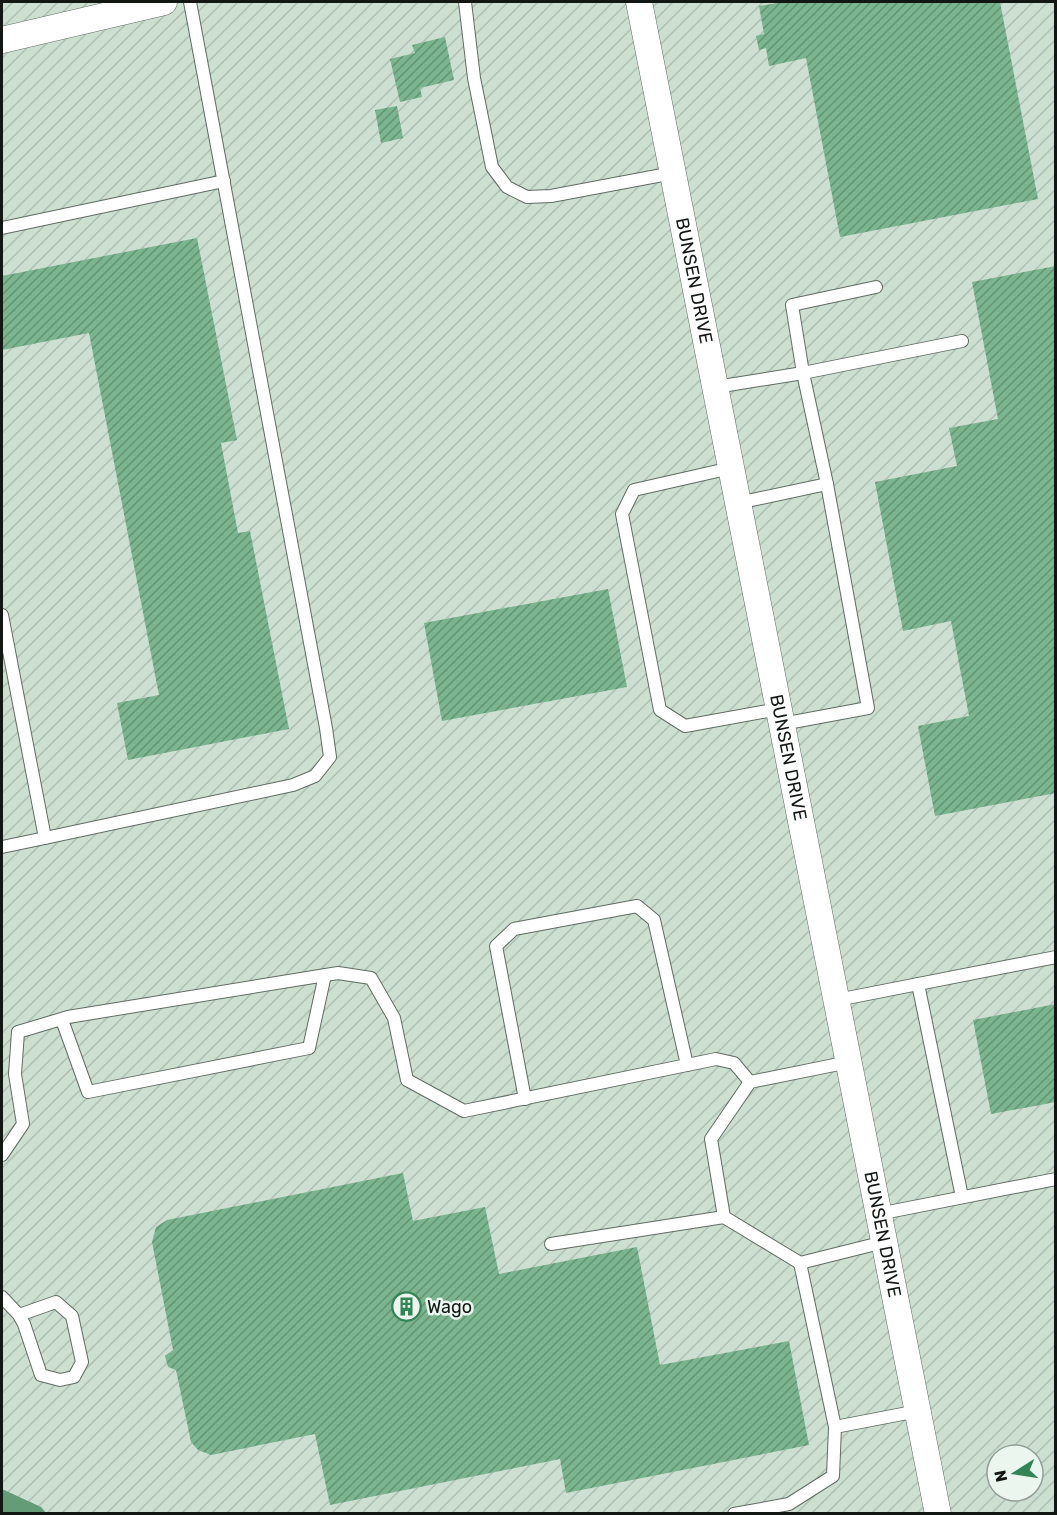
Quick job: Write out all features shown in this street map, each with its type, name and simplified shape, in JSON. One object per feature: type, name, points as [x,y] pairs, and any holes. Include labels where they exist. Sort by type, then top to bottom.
[{"type":"street","points":[[2,40],[164,2]]},
{"type":"street","name":"BUNSEN DRIVE","points":[[639,2],[938,1514]]},
{"type":"lane","points":[[2,847],[293,785],[315,776],[330,758],[190,2]]},
{"type":"lane","points":[[465,2],[474,78],[492,167],[507,188],[527,197],[550,196],[673,173]]},
{"type":"lane","points":[[2,228],[224,182]]},
{"type":"lane","points":[[731,468],[634,490],[622,514],[660,710],[685,726],[868,708],[827,484],[803,373],[792,304],[876,287]]},
{"type":"lane","points":[[716,387],[803,373],[962,342]]},
{"type":"lane","points":[[738,503],[827,484]]},
{"type":"lane","points":[[2,615],[45,838]]},
{"type":"lane","points":[[525,1099],[496,946],[514,929],[637,906],[654,920],[687,1065]]},
{"type":"lane","points":[[837,1000],[1056,957]]},
{"type":"lane","points":[[2,1155],[23,1124],[15,1074],[18,1032],[68,1017],[338,973],[371,978],[394,1018],[407,1080],[464,1111],[716,1059],[734,1064],[750,1082]]},
{"type":"lane","points":[[62,1020],[88,1092],[309,1048],[325,975]]},
{"type":"lane","points":[[918,984],[962,1197]]},
{"type":"lane","points":[[724,1217],[711,1139],[750,1082],[849,1062]]},
{"type":"lane","points":[[878,1214],[1056,1179]]},
{"type":"lane","points":[[551,1244],[724,1217],[800,1263],[884,1242]]},
{"type":"lane","points":[[734,1514],[789,1504],[833,1476],[835,1427],[800,1263]]},
{"type":"lane","points":[[2,1297],[19,1315],[24,1324],[41,1375],[60,1380],[74,1377],[82,1362],[72,1316],[56,1302],[19,1315]]},
{"type":"lane","points":[[835,1427],[918,1411]]},
{"type":"shaded area","points":[[2,2],[1055,2],[1055,1513],[2,1514]]},
{"type":"shaded area","points":[[2,1489],[41,1507],[46,1513],[2,1513]]},
{"type":"building","points":[[784,2],[1000,2],[1038,199],[840,237],[806,58],[769,66],[766,48],[759,50],[756,36],[764,34],[759,6]]},
{"type":"building","points":[[445,37],[454,80],[420,88],[422,97],[400,102],[390,59],[415,53],[412,45]]},
{"type":"building","points":[[397,106],[403,138],[381,143],[375,110]]},
{"type":"building","points":[[197,238],[237,440],[221,443],[238,533],[250,531],[289,729],[128,760],[117,703],[159,695],[89,333],[2,350],[2,276]]},
{"type":"building","points":[[1056,266],[1056,793],[935,816],[918,726],[969,716],[951,621],[903,631],[875,482],[957,466],[949,428],[998,419],[972,282]]},
{"type":"building","points":[[608,589],[627,687],[442,721],[424,623]]},
{"type":"building","points":[[1056,1004],[1056,1102],[991,1114],[973,1020]]},
{"type":"building","name":"Wago","points":[[403,1173],[413,1221],[485,1207],[499,1274],[637,1247],[660,1365],[789,1341],[809,1445],[566,1493],[560,1459],[330,1505],[315,1434],[211,1455],[198,1450],[191,1442],[176,1370],[168,1367],[165,1356],[173,1350],[152,1242],[156,1227],[167,1220]]},
{"type":"place","name":"Wago","points":[[406,1307]]}]
